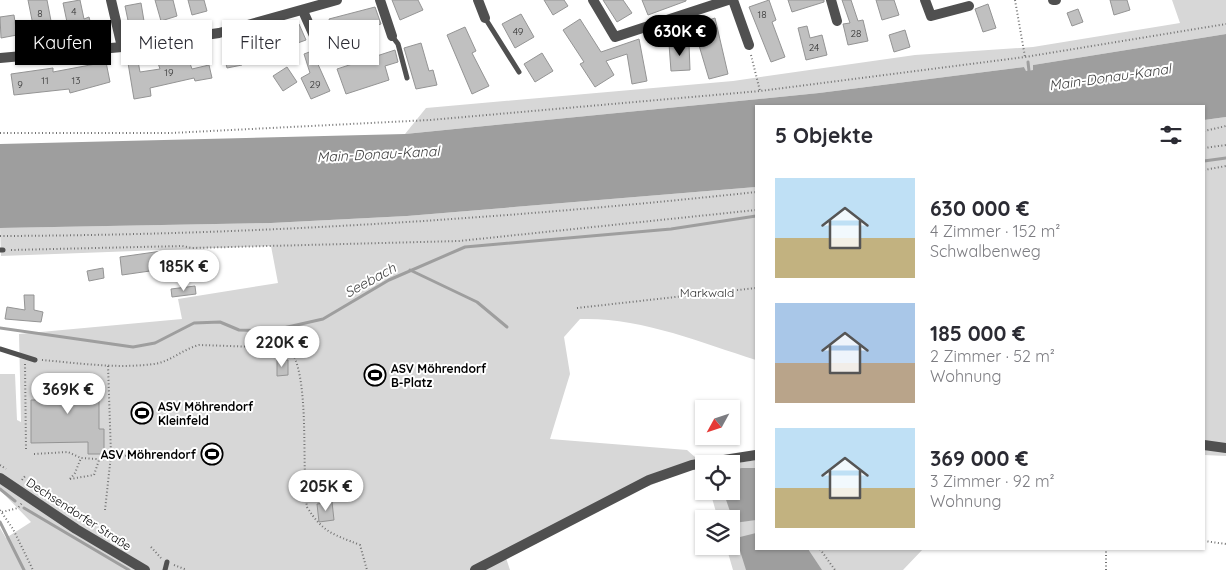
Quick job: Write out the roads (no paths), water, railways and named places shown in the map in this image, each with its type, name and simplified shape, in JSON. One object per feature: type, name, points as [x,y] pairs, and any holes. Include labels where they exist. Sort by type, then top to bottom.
[{"type":"street","points":[[111,0],[121,43]]},
{"type":"street","points":[[212,34],[303,11],[337,0]]},
{"type":"street","points":[[380,0],[392,36]]},
{"type":"street","points":[[478,0],[485,18]]},
{"type":"street","points":[[593,0],[615,37],[728,0]]},
{"type":"street","points":[[733,0],[749,44]]},
{"type":"street","points":[[831,0],[837,21]]},
{"type":"street","points":[[925,0],[931,16],[969,6]]},
{"type":"street","points":[[303,11],[309,24]]},
{"type":"street","points":[[0,58],[121,47]]},
{"type":"street","points":[[1205,445],[1226,448]]},
{"type":"street","points":[[475,570],[649,480],[692,465],[755,455]]},
{"type":"street","name":"Dechsendorfer Straße","points":[[0,478],[92,540],[145,570]]},
{"type":"lane","points":[[485,18],[519,72]]},
{"type":"lane","points":[[392,36],[398,44],[407,78]]},
{"type":"lane","points":[[0,349],[35,360]]},
{"type":"lane","points":[[165,570],[167,562]]},
{"type":"water","name":"Main-Donau-Kanal","points":[[1226,34],[1226,117],[1205,120],[1205,105],[755,105],[755,187],[407,216],[271,223],[0,228],[0,144],[405,134],[819,93],[1024,67],[1026,71],[1033,70],[1033,65]]},
{"type":"water","points":[[740,468],[755,468],[755,520],[740,522],[740,510],[730,510],[726,500],[740,500]]},
{"type":"water","points":[[755,533],[755,550],[809,550],[822,570],[746,570],[740,551],[740,537]]},
{"type":"waterway","points":[[1028,62],[1029,71]]},
{"type":"waterway","name":"Seebach","points":[[1205,161],[1226,158]]},
{"type":"waterway","name":"Seebach","points":[[0,328],[133,347],[155,343],[194,323],[220,322],[239,330],[270,331],[323,319],[389,280],[465,247],[671,229],[755,216]]},
{"type":"waterway","points":[[410,270],[477,302],[507,327]]},
{"type":"waterway","points":[[0,489],[15,501]]},
{"type":"waterway","points":[[24,508],[129,570]]},
{"type":"waterway","points":[[0,522],[24,570]]},
{"type":"place","name":"ASV Möhrendorf B-Platz","points":[[375,375]]},
{"type":"place","name":"ASV Möhrendorf Kleinfeld","points":[[142,413]]},
{"type":"place","name":"ASV Möhrendorf","points":[[212,454]]},
{"type":"park label","name":"Markwald","points":[[707,292]]}]
